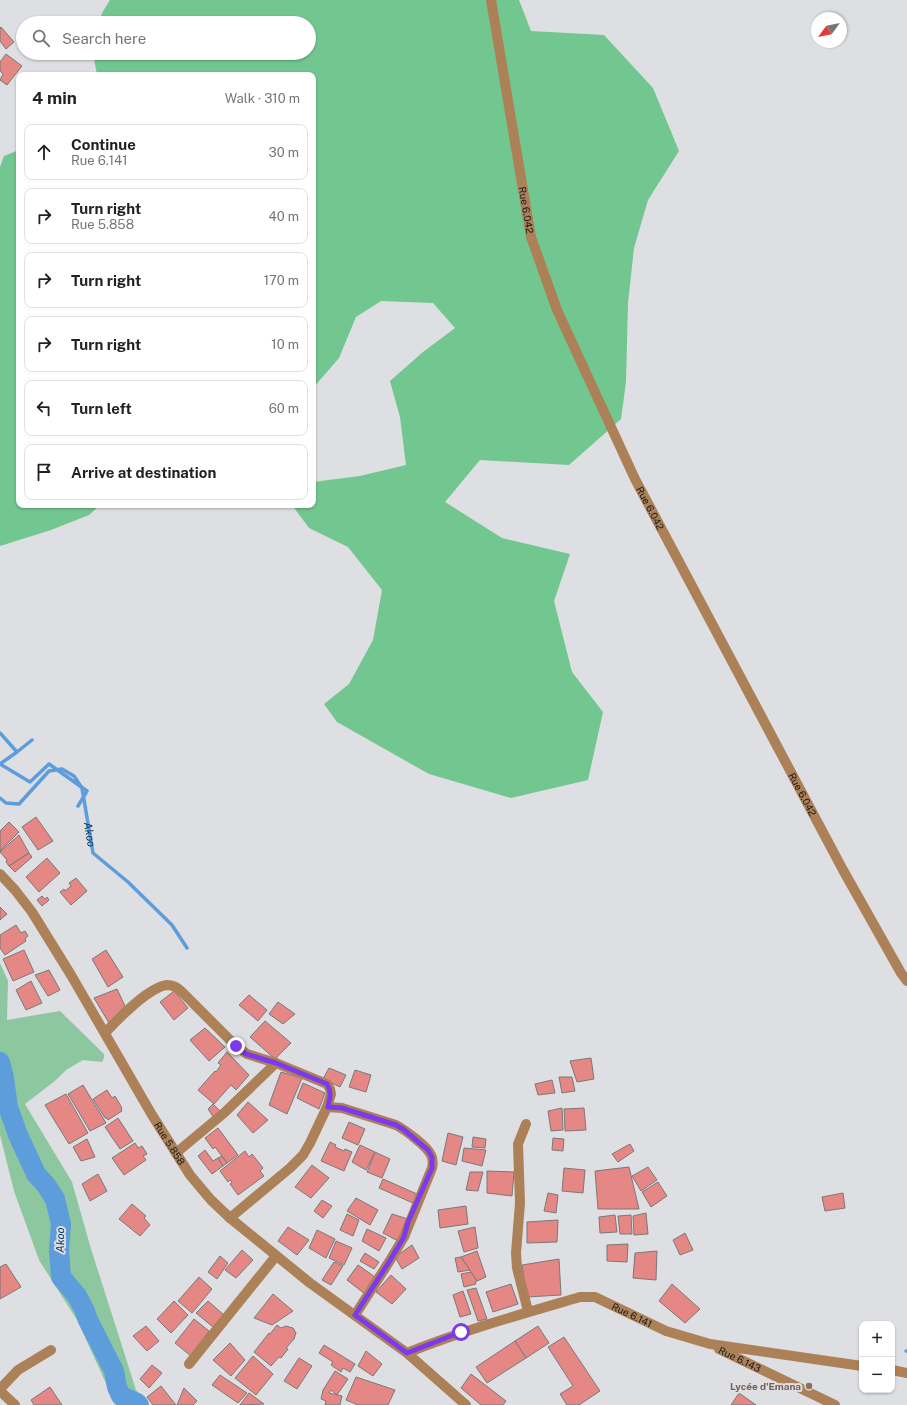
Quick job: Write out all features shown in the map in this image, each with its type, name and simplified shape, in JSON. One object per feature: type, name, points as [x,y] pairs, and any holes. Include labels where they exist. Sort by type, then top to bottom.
[{"type":"street","name":"Rue 6.042","points":[[491,0],[531,237],[557,310],[635,479],[842,870],[907,981]]},
{"type":"street","name":"Rue 5.858","points":[[0,874],[32,912],[71,975],[152,1115],[190,1175],[211,1200],[230,1218],[310,1283],[407,1353],[466,1405]]},
{"type":"street","points":[[104,1033],[136,1002],[159,987],[171,985],[181,991],[246,1054],[276,1063],[327,1084],[331,1094],[328,1107],[303,1155],[290,1168],[230,1218]]},
{"type":"street","points":[[176,1153],[224,1113],[276,1063]]},
{"type":"street","points":[[328,1107],[342,1108],[396,1125],[428,1150],[432,1157],[432,1168],[408,1222],[404,1237],[355,1315]]},
{"type":"street","points":[[526,1124],[518,1144],[520,1203],[516,1253],[517,1268],[528,1311]]},
{"type":"street","points":[[189,1364],[276,1256]]},
{"type":"street","name":"Rue 6.141","points":[[407,1353],[461,1332],[528,1311],[580,1297],[595,1297],[666,1331],[710,1344],[859,1366]]},
{"type":"street","name":"Rue 6.143","points":[[710,1344],[835,1405]]},
{"type":"street","points":[[14,1405],[0,1390],[18,1370],[51,1350]]},
{"type":"street","points":[[895,1371],[907,1373]]},
{"type":"green space","points":[[110,0],[519,0],[531,31],[604,35],[653,88],[679,151],[648,200],[634,248],[628,303],[626,382],[621,419],[569,465],[480,460],[445,502],[502,538],[570,554],[554,601],[572,672],[603,712],[588,780],[511,798],[429,774],[337,722],[324,704],[349,684],[373,640],[382,590],[348,547],[309,528],[294,508],[316,508],[316,482],[360,476],[406,465],[400,417],[390,381],[423,352],[455,328],[433,303],[381,301],[356,317],[339,358],[316,385],[316,72],[96,72],[94,60],[316,60],[316,16],[101,16]]},
{"type":"green space","points":[[16,151],[16,508],[97,508],[89,515],[51,530],[0,546],[0,167],[4,156]]},
{"type":"green space","points":[[0,963],[8,981],[7,1020],[60,1011],[104,1054],[102,1062],[83,1060],[66,1070],[56,1080],[25,1104],[72,1182],[91,1249],[136,1390],[148,1405],[116,1405],[77,1320],[39,1260],[14,1191],[0,1135]]},
{"type":"building","points":[[1,27],[14,42],[6,49],[0,41]]},
{"type":"building","points":[[6,54],[22,66],[7,85],[0,80],[3,74],[0,71],[0,62]]},
{"type":"building","points":[[36,817],[53,841],[38,850],[22,827]]},
{"type":"building","points":[[9,822],[19,832],[0,851],[0,831]]},
{"type":"building","points":[[19,835],[29,853],[9,866],[6,862],[7,860],[0,852]]},
{"type":"building","points":[[29,853],[32,857],[15,872],[9,866]]},
{"type":"building","points":[[47,858],[60,873],[39,892],[26,877]]},
{"type":"building","points":[[76,878],[87,891],[71,905],[60,892],[64,889],[65,891],[71,886],[69,883]]},
{"type":"building","points":[[42,896],[45,899],[47,897],[49,900],[42,906],[37,900]]},
{"type":"building","points":[[0,907],[7,914],[0,920]]},
{"type":"building","points":[[16,925],[21,933],[25,931],[28,936],[25,939],[26,941],[5,955],[0,948],[0,935]]},
{"type":"building","points":[[24,950],[34,972],[13,981],[3,959]]},
{"type":"building","points":[[106,950],[123,977],[108,987],[92,959]]},
{"type":"building","points":[[49,970],[60,990],[48,996],[35,975]]},
{"type":"building","points":[[31,981],[42,1003],[26,1010],[16,990]]},
{"type":"building","points":[[117,989],[125,1006],[109,1023],[94,998]]},
{"type":"building","points":[[174,991],[188,1008],[174,1020],[160,1002]]},
{"type":"building","points":[[249,995],[267,1010],[258,1021],[239,1005]]},
{"type":"building","points":[[278,1002],[295,1014],[283,1024],[269,1014]]},
{"type":"building","points":[[265,1021],[291,1043],[275,1059],[250,1037]]},
{"type":"building","points":[[205,1028],[225,1047],[209,1061],[190,1040]]},
{"type":"building","points":[[227,1052],[249,1075],[236,1090],[231,1085],[214,1104],[198,1090],[215,1071],[216,1072],[221,1065],[218,1063]]},
{"type":"building","points":[[591,1058],[594,1079],[577,1082],[570,1061]]},
{"type":"building","points":[[329,1068],[346,1075],[340,1087],[323,1079]]},
{"type":"building","points":[[355,1070],[371,1075],[366,1092],[349,1087]]},
{"type":"building","points":[[281,1072],[302,1078],[287,1114],[269,1105]]},
{"type":"building","points":[[559,1077],[572,1077],[575,1091],[562,1093]]},
{"type":"building","points":[[552,1080],[555,1093],[538,1095],[535,1084]]},
{"type":"building","points":[[303,1083],[325,1093],[319,1109],[297,1098]]},
{"type":"building","points":[[83,1085],[106,1123],[90,1131],[68,1094]]},
{"type":"building","points":[[107,1090],[112,1098],[115,1096],[122,1108],[122,1111],[108,1120],[105,1118],[93,1099]]},
{"type":"building","points":[[66,1094],[88,1133],[69,1144],[45,1105]]},
{"type":"building","points":[[248,1102],[268,1120],[253,1133],[237,1115]]},
{"type":"building","points":[[213,1104],[221,1112],[214,1118],[208,1109]]},
{"type":"building","points":[[562,1108],[563,1130],[551,1131],[548,1111]]},
{"type":"building","points":[[584,1108],[586,1130],[565,1131],[564,1109]]},
{"type":"building","points":[[118,1118],[133,1141],[120,1149],[105,1127]]},
{"type":"building","points":[[349,1122],[365,1129],[358,1145],[342,1138]]},
{"type":"building","points":[[218,1128],[238,1155],[227,1163],[215,1147],[213,1149],[205,1138]]},
{"type":"building","points":[[448,1133],[463,1137],[456,1165],[442,1161]]},
{"type":"building","points":[[473,1137],[486,1139],[485,1148],[472,1147]]},
{"type":"building","points":[[553,1138],[564,1139],[563,1151],[552,1150]]},
{"type":"building","points":[[87,1139],[95,1157],[81,1161],[73,1147]]},
{"type":"building","points":[[330,1142],[336,1145],[335,1147],[344,1151],[345,1149],[352,1152],[344,1171],[321,1161]]},
{"type":"building","points":[[135,1143],[138,1148],[142,1146],[147,1154],[143,1156],[146,1160],[124,1175],[112,1158]]},
{"type":"building","points":[[630,1144],[634,1151],[618,1162],[612,1154]]},
{"type":"building","points":[[360,1145],[375,1152],[366,1170],[352,1162]]},
{"type":"building","points":[[464,1148],[486,1150],[482,1166],[462,1161]]},
{"type":"building","points":[[205,1150],[213,1161],[218,1158],[223,1166],[212,1174],[198,1156]]},
{"type":"building","points":[[245,1151],[249,1157],[252,1154],[263,1168],[260,1171],[264,1176],[238,1195],[230,1184],[232,1182],[230,1180],[228,1182],[220,1171]]},
{"type":"building","points":[[375,1152],[390,1159],[382,1178],[367,1172]]},
{"type":"building","points":[[222,1156],[227,1163],[223,1166],[218,1158]]},
{"type":"building","points":[[312,1165],[329,1178],[311,1198],[295,1187]]},
{"type":"building","points":[[629,1167],[639,1209],[598,1209],[595,1171]]},
{"type":"building","points":[[648,1167],[657,1180],[641,1191],[632,1176]]},
{"type":"building","points":[[564,1168],[585,1170],[583,1193],[562,1191]]},
{"type":"building","points":[[487,1171],[514,1172],[512,1196],[487,1193]]},
{"type":"building","points":[[470,1172],[483,1172],[478,1191],[466,1190]]},
{"type":"building","points":[[98,1174],[107,1191],[90,1201],[82,1184]]},
{"type":"building","points":[[383,1179],[417,1194],[413,1203],[379,1188]]},
{"type":"building","points":[[658,1182],[667,1196],[651,1207],[642,1192]]},
{"type":"building","points":[[548,1193],[558,1195],[556,1213],[544,1211]]},
{"type":"building","points":[[843,1193],[845,1208],[825,1211],[822,1197]]},
{"type":"building","points":[[356,1198],[378,1210],[370,1225],[347,1211]]},
{"type":"building","points":[[322,1200],[332,1206],[323,1218],[314,1211]]},
{"type":"building","points":[[132,1204],[146,1216],[144,1218],[150,1225],[140,1236],[119,1219]]},
{"type":"building","points":[[466,1206],[468,1224],[440,1228],[438,1210]]},
{"type":"building","points":[[646,1213],[648,1234],[634,1235],[633,1216]]},
{"type":"building","points":[[347,1214],[359,1220],[353,1236],[340,1230]]},
{"type":"building","points":[[392,1214],[408,1219],[398,1241],[383,1233]]},
{"type":"building","points":[[615,1215],[617,1232],[600,1233],[599,1217]]},
{"type":"building","points":[[631,1215],[632,1234],[620,1234],[618,1216]]},
{"type":"building","points":[[558,1220],[557,1242],[527,1243],[527,1222]]},
{"type":"building","points":[[288,1227],[309,1240],[297,1255],[278,1241]]},
{"type":"building","points":[[475,1227],[478,1248],[464,1252],[458,1231]]},
{"type":"building","points":[[367,1229],[386,1238],[379,1251],[362,1241]]},
{"type":"building","points":[[317,1230],[335,1239],[326,1258],[309,1248]]},
{"type":"building","points":[[685,1233],[693,1250],[680,1255],[673,1240]]},
{"type":"building","points":[[336,1241],[352,1248],[344,1265],[329,1258]]},
{"type":"building","points":[[628,1244],[627,1262],[607,1261],[607,1245]]},
{"type":"building","points":[[412,1245],[419,1258],[402,1269],[395,1257]]},
{"type":"building","points":[[242,1250],[253,1260],[236,1278],[225,1270]]},
{"type":"building","points":[[477,1251],[486,1277],[477,1281],[461,1257]]},
{"type":"building","points":[[657,1251],[656,1280],[633,1278],[635,1253]]},
{"type":"building","points":[[365,1253],[379,1262],[374,1269],[360,1261]]},
{"type":"building","points":[[220,1256],[228,1263],[217,1279],[208,1272]]},
{"type":"building","points":[[461,1257],[470,1270],[458,1272],[455,1258]]},
{"type":"building","points":[[559,1259],[561,1295],[527,1297],[522,1265]]},
{"type":"building","points":[[334,1262],[343,1266],[331,1285],[322,1280]]},
{"type":"building","points":[[6,1264],[21,1287],[0,1299],[0,1267]]},
{"type":"building","points":[[358,1265],[375,1277],[365,1294],[347,1280]]},
{"type":"building","points":[[471,1272],[477,1281],[475,1282],[476,1284],[464,1287],[461,1274]]},
{"type":"building","points":[[391,1275],[406,1289],[392,1304],[376,1292]]},
{"type":"building","points":[[199,1277],[212,1289],[192,1313],[178,1301]]},
{"type":"building","points":[[511,1284],[518,1304],[493,1312],[486,1292]]},
{"type":"building","points":[[672,1284],[700,1309],[685,1323],[659,1301]]},
{"type":"building","points":[[476,1288],[487,1319],[478,1321],[467,1290]]},
{"type":"building","points":[[463,1291],[471,1314],[460,1317],[453,1295]]},
{"type":"building","points":[[273,1294],[293,1311],[272,1325],[254,1318]]},
{"type":"building","points":[[174,1301],[188,1315],[171,1333],[157,1319]]},
{"type":"building","points":[[208,1301],[224,1315],[213,1327],[196,1313]]},
{"type":"building","points":[[194,1319],[209,1331],[191,1356],[175,1343]]},
{"type":"building","points":[[277,1325],[281,1328],[286,1326],[293,1328],[296,1333],[294,1339],[286,1348],[288,1349],[281,1358],[279,1357],[271,1366],[254,1352]]},
{"type":"building","points":[[146,1326],[159,1341],[147,1351],[133,1336]]},
{"type":"building","points":[[538,1326],[549,1343],[526,1358],[515,1341]]},
{"type":"building","points":[[564,1337],[600,1391],[579,1405],[567,1405],[560,1394],[573,1386],[548,1347]]},
{"type":"building","points":[[515,1341],[526,1358],[487,1383],[476,1367]]},
{"type":"building","points":[[230,1343],[245,1360],[231,1376],[213,1360]]},
{"type":"building","points":[[324,1345],[355,1364],[350,1372],[343,1368],[341,1372],[331,1365],[333,1362],[319,1353]]},
{"type":"building","points":[[366,1351],[382,1364],[373,1376],[358,1366]]},
{"type":"building","points":[[253,1356],[273,1374],[256,1395],[235,1378]]},
{"type":"building","points":[[299,1358],[312,1366],[297,1389],[284,1381]]},
{"type":"building","points":[[152,1365],[162,1373],[149,1388],[140,1379]]},
{"type":"building","points":[[335,1371],[348,1379],[337,1395],[342,1396],[340,1405],[325,1405],[326,1401],[321,1399],[323,1390]],"holes":[[[331,1390],[337,1395],[329,1393]]]},
{"type":"building","points":[[471,1374],[506,1401],[503,1405],[481,1405],[461,1388]]},
{"type":"building","points":[[220,1375],[247,1393],[238,1403],[212,1385]]},
{"type":"building","points":[[356,1377],[395,1390],[388,1405],[358,1405],[346,1400]]},
{"type":"building","points":[[161,1386],[176,1405],[153,1405],[147,1397]]},
{"type":"building","points":[[50,1387],[62,1405],[34,1405],[31,1400]]},
{"type":"building","points":[[184,1388],[197,1401],[193,1405],[177,1405]]},
{"type":"building","points":[[249,1393],[264,1404],[240,1405]]},
{"type":"building","points":[[739,1393],[756,1405],[731,1405]]},
{"type":"waterway","points":[[0,733],[17,752]]},
{"type":"waterway","points":[[0,764],[32,740]]},
{"type":"waterway","points":[[0,764],[30,782],[49,764],[87,791],[78,806]]},
{"type":"waterway","name":"Akoo","points":[[0,798],[6,803],[19,804],[49,771],[62,769],[74,776],[82,788],[93,853],[128,882],[172,925],[187,948]]},
{"type":"waterway","name":"Akoo","points":[[0,1062],[8,1107],[18,1135],[36,1174],[46,1185],[55,1199],[61,1224],[59,1250],[61,1277],[77,1296],[84,1309],[114,1371],[117,1387],[121,1396],[139,1405]]},
{"type":"place","name":"Lycée d'Emana","points":[[809,1386]]},
{"type":"route","points":[[236,1046],[246,1054],[276,1063],[327,1084],[331,1094],[328,1107],[342,1108],[396,1125],[428,1150],[432,1157],[432,1168],[408,1222],[404,1237],[355,1315],[407,1353],[461,1332]]}]
